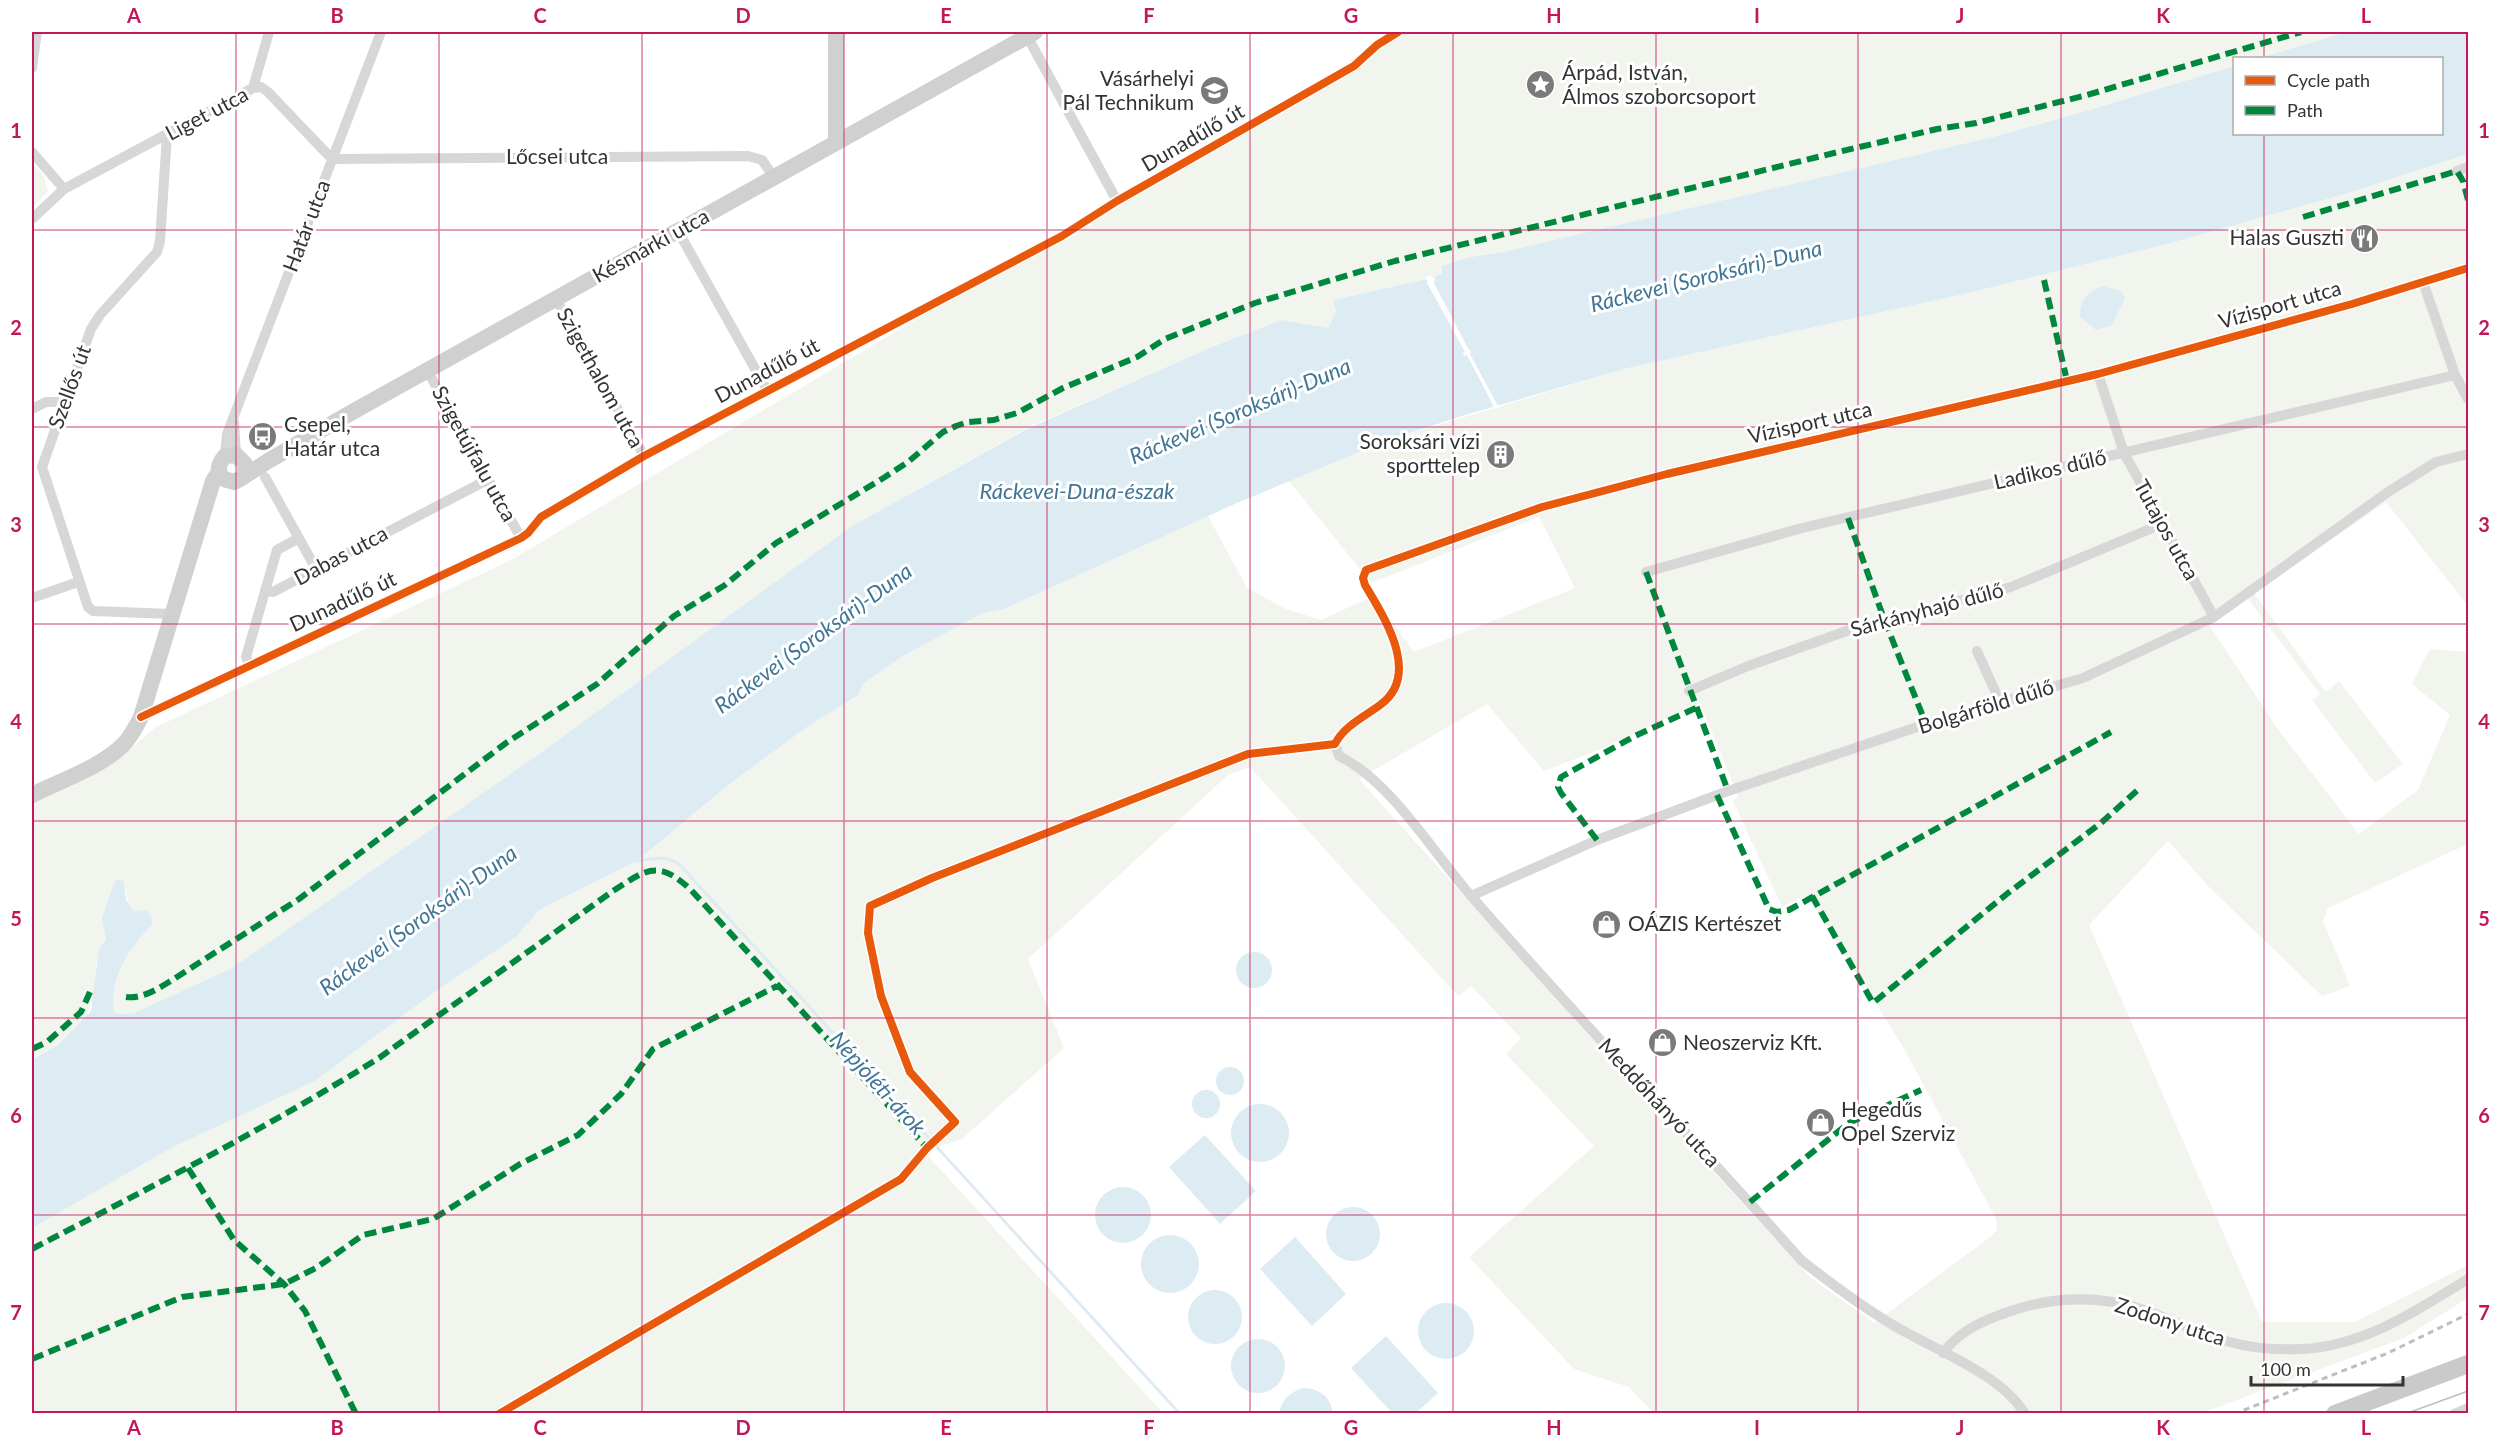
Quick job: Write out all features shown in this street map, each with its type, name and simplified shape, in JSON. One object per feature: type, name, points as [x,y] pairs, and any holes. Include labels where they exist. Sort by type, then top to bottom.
[{"type":"main road","points":[[2335,1413],[2469,1364]]},
{"type":"main road","points":[[2363,1413],[2469,1373]]},
{"type":"street","points":[[32,69],[37,32]]},
{"type":"street","points":[[253,88],[269,32]]},
{"type":"street","name":"Határ utca","points":[[233,466],[227,434],[381,32]]},
{"type":"street","points":[[836,32],[836,141]]},
{"type":"street","name":"Dunadűlő út","points":[[141,717],[521,538],[541,517],[644,456],[1062,236],[1117,201],[1354,66],[1377,45],[1398,32]]},
{"type":"street","points":[[1031,34],[1117,201]]},
{"type":"street","name":"Késmárki utca","points":[[233,466],[266,469],[427,370],[1031,34]]},
{"type":"street","name":"Liget utca","points":[[32,219],[64,189],[253,88],[261,87],[268,92],[332,159]]},
{"type":"street","name":"Szellős út","points":[[42,467],[91,329],[100,315],[157,252],[160,241],[167,135]]},
{"type":"street","points":[[32,152],[64,189]]},
{"type":"street","name":"Lőcsei utca","points":[[332,159],[748,156],[762,160],[774,177]]},
{"type":"street","points":[[2457,171],[2469,167]]},
{"type":"street","points":[[678,231],[768,392]]},
{"type":"street","name":"Vízisport utca","points":[[1335,744],[1340,734],[1391,695],[1399,672],[1397,650],[1365,585],[1363,578],[1366,570],[1542,507],[1633,483],[2098,374],[2352,304],[2469,267]]},
{"type":"street","points":[[2423,282],[2455,375],[2469,399]]},
{"type":"street","name":"Szigethalom utca","points":[[556,299],[644,456]]},
{"type":"street","name":"Szigetújfalu utca","points":[[427,370],[521,538]]},
{"type":"street","name":"Tutajos utca","points":[[2098,374],[2124,453],[2214,617]]},
{"type":"street","name":"Ladikos dűlő","points":[[1646,572],[1802,528],[2455,375]]},
{"type":"street","points":[[32,409],[46,402],[64,402]]},
{"type":"street","name":"Bolgárföld dűlő","points":[[1470,896],[1596,840],[1728,791],[1926,724],[2082,678],[2214,617],[2388,492],[2436,462],[2469,454]]},
{"type":"street","points":[[32,795],[107,758],[123,746],[133,733],[141,717],[171,614],[207,505],[233,466]]},
{"type":"street","points":[[32,474],[42,467],[88,607],[93,611],[171,614]]},
{"type":"street","points":[[266,469],[316,569]]},
{"type":"street","name":"Dabas utca","points":[[265,590],[273,592],[487,480]]},
{"type":"street","name":"Sárkányhajó dűlő","points":[[1689,691],[1748,666],[1852,629],[2011,587],[2162,524]]},
{"type":"street","points":[[250,666],[246,657],[277,550],[299,538]]},
{"type":"street","points":[[32,598],[78,582]]},
{"type":"street","points":[[1977,651],[2000,702]]},
{"type":"street","name":"Meddőhányó utca","points":[[1335,744],[1339,756],[1356,764],[1402,812],[1470,896],[1801,1260],[1829,1283],[1888,1322],[1997,1383],[2025,1413]]},
{"type":"street","name":"Zodony utca","points":[[1943,1353],[1961,1333],[1989,1318],[2027,1306],[2078,1298],[2128,1305],[2168,1317],[2228,1342],[2250,1347],[2315,1348],[2337,1344],[2383,1328],[2469,1279]]},
{"type":"street","points":[[2454,1413],[2469,1408]]},
{"type":"shaded area","points":[[1400,32],[2347,32],[2262,57],[2233,57],[2233,66],[1997,136],[1503,252],[1471,257],[1432,278],[1333,300],[1336,312],[1328,328],[1281,320],[1207,349],[1029,427],[852,526],[539,754],[232,968],[134,1013],[114,1012],[115,987],[122,964],[152,925],[131,906],[126,889],[114,883],[103,918],[106,941],[98,956],[93,998],[89,1010],[65,1039],[32,1060],[32,799],[114,762],[156,727],[511,560]]},
{"type":"shaded area","points":[[2468,154],[2468,606],[2386,502],[2254,593],[2326,692],[2339,681],[2403,764],[2375,783],[2312,700],[2320,694],[2248,599],[2208,623],[2277,728],[2359,834],[2418,790],[2450,715],[2412,684],[2430,649],[2468,652],[2468,844],[2328,908],[2323,921],[2350,986],[2322,996],[2209,887],[2168,841],[2089,925],[2262,1322],[2355,1322],[2468,1265],[2468,1298],[2404,1338],[2202,1413],[1653,1413],[1629,1387],[1574,1369],[1469,1257],[1594,1146],[1506,1054],[1521,1038],[1471,986],[1458,996],[1250,767],[1228,775],[1028,959],[1064,1048],[962,1139],[934,1148],[929,1157],[1163,1413],[32,1413],[32,1228],[173,1147],[315,1081],[443,986],[515,937],[539,910],[637,861],[727,786],[807,727],[858,695],[863,684],[901,657],[983,613],[1004,609],[1208,516],[1247,588],[1286,609],[1321,620],[1373,596],[1414,652],[1575,588],[1539,517],[1371,583],[1289,481],[1388,440],[1628,368],[1964,294],[2167,244],[2345,194]],"holes":[[[1700,703],[1738,796],[1733,801],[1782,907],[1807,895],[1902,1045],[1996,1219],[1997,1229],[1993,1235],[1874,1323],[1811,1278],[1583,1029],[1359,779],[1487,704],[1544,771],[1601,749]]]},
{"type":"shaded area","points":[[32,162],[44,176],[48,191],[32,208]]},
{"type":"water","name":"Ráckevei-Duna-észak","points":[[2347,32],[2468,32],[2468,154],[2345,194],[2167,244],[1964,294],[1628,368],[1465,415],[1388,440],[1237,503],[1004,609],[983,613],[901,657],[863,684],[858,695],[807,727],[727,786],[637,861],[539,910],[516,937],[443,986],[315,1081],[173,1147],[32,1228],[32,1060],[59,1044],[91,1011],[99,949],[106,940],[102,918],[114,883],[118,879],[124,881],[126,900],[134,911],[146,910],[151,916],[152,925],[122,964],[113,999],[114,1012],[122,1014],[134,1013],[232,968],[539,754],[852,526],[1029,428],[1207,349],[1281,320],[1328,328],[1336,312],[1333,300],[1432,278],[1442,273],[1442,266],[1471,257],[1503,252],[1997,136],[2233,66],[2233,135],[2443,135],[2443,57],[2262,57]]},
{"type":"water","points":[[2102,286],[2121,291],[2125,298],[2112,325],[2096,330],[2080,317],[2080,311],[2085,297]]},
{"type":"water","points":[[1254,952],[1267,957],[1272,970],[1267,983],[1254,988],[1241,983],[1236,970],[1241,957]]},
{"type":"water","points":[[1230,1067],[1240,1071],[1244,1081],[1240,1091],[1230,1095],[1220,1091],[1216,1081],[1220,1071]]},
{"type":"water","points":[[1206,1090],[1216,1094],[1220,1104],[1216,1114],[1206,1118],[1196,1114],[1192,1104],[1196,1094]]},
{"type":"water","points":[[1254,1104],[1266,1104],[1281,1112],[1289,1127],[1289,1139],[1281,1154],[1266,1162],[1254,1162],[1239,1154],[1231,1139],[1231,1127],[1239,1112]]},
{"type":"water","points":[[1205,1135],[1256,1191],[1220,1224],[1169,1167]]},
{"type":"water","points":[[1118,1187],[1128,1187],[1143,1195],[1149,1204],[1151,1215],[1149,1226],[1143,1235],[1128,1243],[1118,1243],[1107,1238],[1100,1231],[1095,1220],[1095,1210],[1100,1199],[1107,1192]]},
{"type":"water","points":[[1353,1207],[1363,1209],[1372,1215],[1378,1224],[1380,1234],[1378,1244],[1372,1253],[1363,1259],[1353,1261],[1343,1259],[1334,1253],[1328,1244],[1326,1234],[1328,1224],[1334,1215],[1343,1209]]},
{"type":"water","points":[[1170,1235],[1186,1240],[1194,1248],[1199,1264],[1194,1280],[1186,1288],[1170,1293],[1154,1288],[1146,1280],[1141,1264],[1146,1248],[1154,1240]]},
{"type":"water","points":[[1295,1237],[1346,1294],[1312,1326],[1260,1269]]},
{"type":"water","points":[[1210,1290],[1220,1290],[1230,1294],[1238,1302],[1242,1317],[1238,1332],[1230,1340],[1220,1344],[1210,1344],[1200,1340],[1192,1332],[1188,1322],[1188,1312],[1192,1302],[1200,1294]]},
{"type":"water","points":[[1446,1303],[1457,1305],[1466,1311],[1472,1320],[1474,1331],[1472,1342],[1466,1351],[1457,1357],[1446,1359],[1435,1357],[1426,1351],[1420,1342],[1418,1331],[1420,1320],[1426,1311],[1435,1305]]},
{"type":"water","points":[[1386,1336],[1438,1393],[1416,1413],[1392,1413],[1351,1368]]},
{"type":"water","points":[[1258,1339],[1268,1341],[1277,1347],[1283,1356],[1285,1366],[1283,1376],[1277,1385],[1268,1391],[1258,1393],[1248,1391],[1239,1385],[1233,1376],[1231,1366],[1233,1356],[1239,1347],[1248,1341]]},
{"type":"water","points":[[1302,1388],[1323,1394],[1332,1407],[1333,1413],[1279,1413],[1287,1398]]},
{"type":"pier","points":[[1430,275],[1435,279],[1434,283],[1471,350],[1470,354],[1499,408],[1495,409],[1467,355],[1464,356],[1465,352],[1427,283],[1425,277]]},
{"type":"waterway","name":"Népjóléti-árok","points":[[637,861],[665,858],[680,865],[1180,1414]]},
{"type":"tram line","points":[[2405,1414],[2468,1391]]},
{"type":"railway","points":[[2234,1414],[2388,1353],[2468,1314]]},
{"type":"marked path","points":[[126,997],[143,995],[159,988],[299,899],[506,743],[597,684],[674,616],[725,585],[776,543],[885,477],[908,462],[943,432],[956,426],[968,422],[994,420],[1017,413],[1063,388],[1137,357],[1165,339],[1255,303],[1395,261],[1838,152],[1937,129],[1976,123],[2087,95],[2301,32]]},
{"type":"marked path","points":[[2303,217],[2457,171],[2463,181],[2468,200]]},
{"type":"marked path","points":[[2044,280],[2067,381]]},
{"type":"marked path","points":[[1848,518],[1884,619],[1926,724]]},
{"type":"marked path","points":[[1646,572],[1728,791]]},
{"type":"marked path","points":[[1597,840],[1561,793],[1558,787],[1561,777],[1635,736],[1696,708]]},
{"type":"marked path","points":[[1717,795],[1769,909],[1777,912],[1789,910],[2111,732]]},
{"type":"marked path","points":[[1812,896],[1873,1003],[2008,893],[2101,823],[2141,787]]},
{"type":"marked path","points":[[32,1249],[207,1157],[337,1084],[379,1058],[613,891],[635,877],[652,871],[670,874],[691,890],[927,1148]]},
{"type":"marked path","points":[[32,1359],[182,1297],[284,1284],[316,1268],[363,1235],[433,1219],[520,1164],[578,1135],[621,1094],[653,1049],[777,986]]},
{"type":"marked path","points":[[32,1049],[47,1042],[81,1012],[90,992]]},
{"type":"marked path","points":[[1750,1202],[1849,1123],[1921,1090]]},
{"type":"marked path","points":[[188,1168],[234,1240],[284,1284],[305,1311],[356,1414]]},
{"type":"cycle path","points":[[141,717],[521,538],[541,517],[644,456],[1062,236],[1117,201],[1354,66],[1377,45],[1398,32]]},
{"type":"cycle path","points":[[499,1414],[901,1179],[927,1148],[955,1122],[910,1072],[881,996],[868,933],[870,906],[932,878],[1248,754],[1335,744],[1349,727],[1380,705],[1392,693],[1398,678],[1399,662],[1395,646],[1389,629],[1365,585],[1363,578],[1366,570],[1542,507],[1667,474],[2098,374],[2352,304],[2468,268]]},
{"type":"place","name":"Árpád, István, Álmos szoborcsoport","points":[[1541,85]]},
{"type":"place","name":"Vásárhelyi Pál Technikum","points":[[1215,91]]},
{"type":"place","name":"Halas Guszti","points":[[2365,238]]},
{"type":"place","name":"Csepel, Határ utca","points":[[263,437]]},
{"type":"place","name":"Soroksári vízi sporttelep","points":[[1501,454]]},
{"type":"place","name":"OÁZIS Kertészet","points":[[1607,924]]},
{"type":"place","name":"Neoszerviz Kft.","points":[[1662,1043]]},
{"type":"place","name":"Hegedűs Opel Szerviz","points":[[1820,1122]]},
{"type":"water label","name":"Ráckevei (Soroksári)-Duna","points":[[1706,276]]},
{"type":"water label","name":"Ráckevei (Soroksári)-Duna","points":[[1240,411]]},
{"type":"water label","name":"Ráckevei (Soroksári)-Duna","points":[[813,638]]},
{"type":"water label","name":"Ráckevei (Soroksári)-Duna","points":[[418,920]]}]
